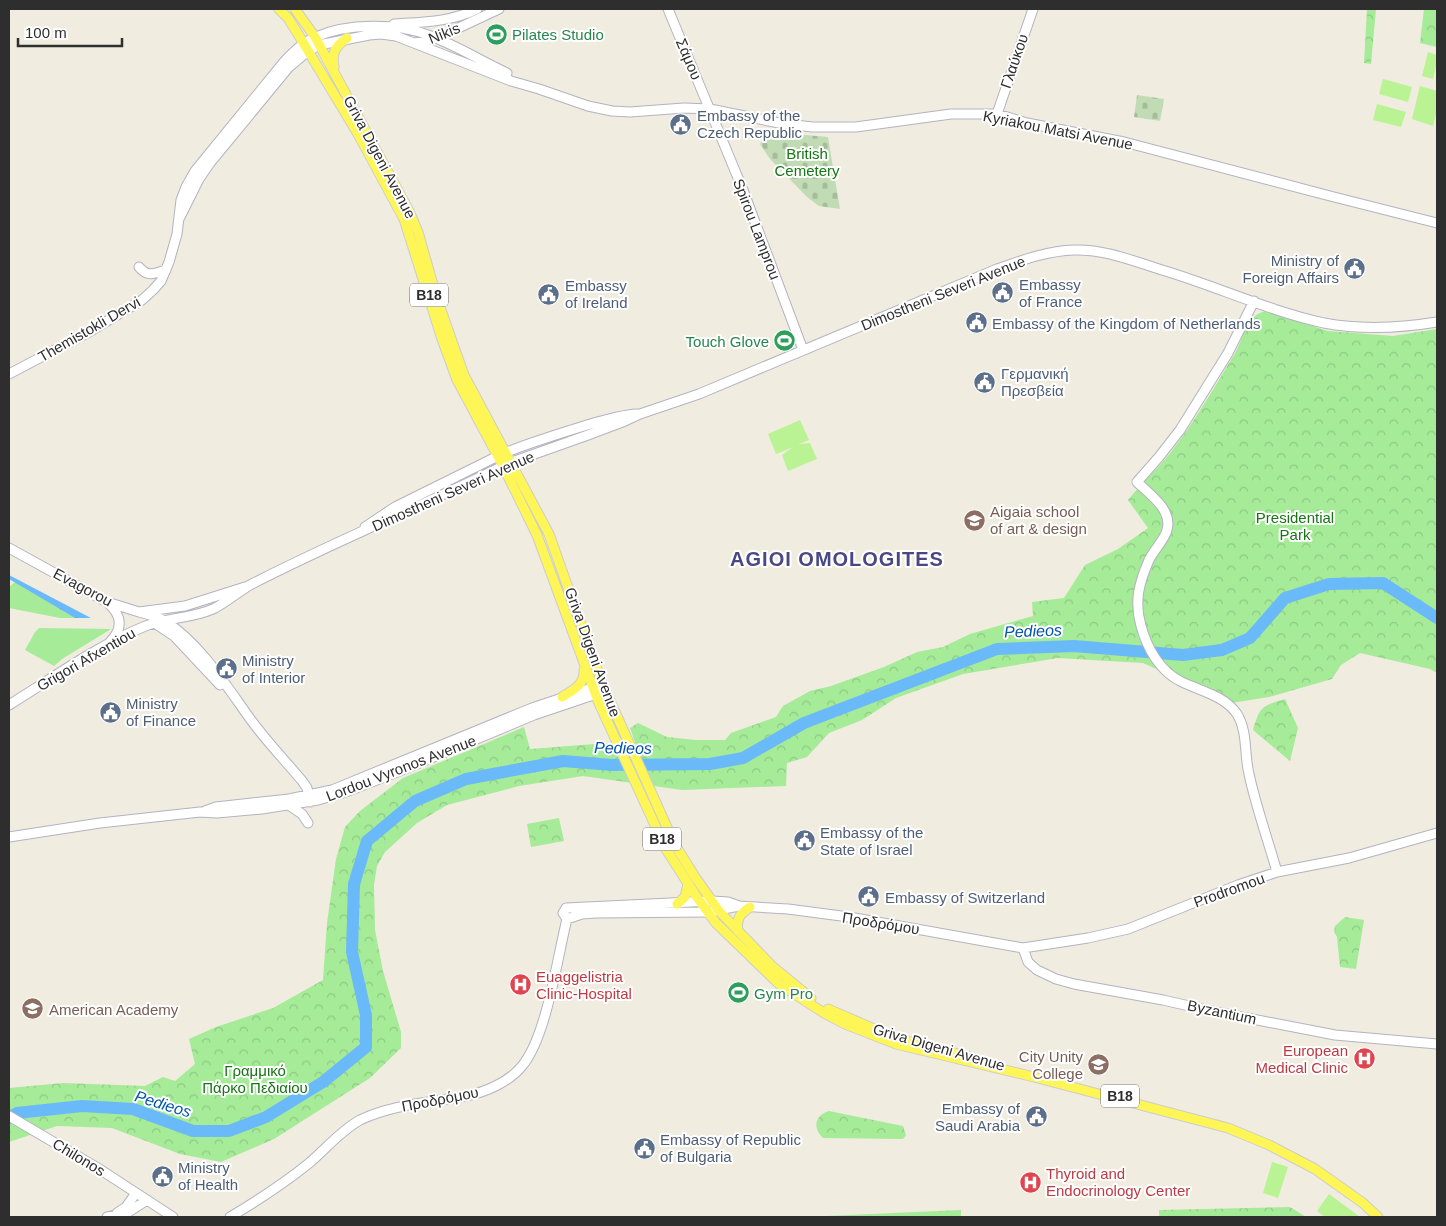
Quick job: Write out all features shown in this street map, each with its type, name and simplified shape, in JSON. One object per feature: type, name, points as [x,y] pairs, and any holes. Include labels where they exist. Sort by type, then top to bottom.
[{"type":"main road","name":"B18","points":[[279,9],[288,18],[306,47]]},
{"type":"main road","name":"B18","points":[[294,9],[317,41]]},
{"type":"main road","name":"Nikis","points":[[384,26],[448,19],[477,9]]},
{"type":"main road","name":"Nikis","points":[[415,43],[437,38],[499,9]]},
{"type":"main road","name":"Σάμου","points":[[668,9],[710,108]]},
{"type":"main road","name":"Γλαύκου","points":[[997,114],[1033,9]]},
{"type":"main road","name":"Kyriakou Matsi Avenue","points":[[306,47],[317,41],[359,26],[384,26],[418,31],[437,38],[527,85]]},
{"type":"main road","name":"Kyriakou Matsi Avenue","points":[[317,41],[381,34],[396,36],[511,81],[588,106],[612,111],[630,112],[710,108],[779,123],[812,127],[856,127],[951,114],[997,114],[1029,123],[1124,142],[1437,223]]},
{"type":"main road","points":[[334,72],[333,53],[339,44],[347,38]]},
{"type":"main road","name":"Griva Digeni Avenue","points":[[317,41],[409,211],[418,232],[437,299],[464,374],[507,464],[537,535],[594,691],[666,849],[708,912],[774,980],[796,996],[845,1024],[896,1044],[1034,1077],[1228,1128],[1269,1145],[1315,1169],[1363,1202],[1378,1217]]},
{"type":"main road","name":"Themistokli Dervi","points":[[9,374],[89,332],[142,300],[161,281],[173,251],[179,219],[200,179],[210,163],[306,47]]},
{"type":"main road","name":"Griva Digeni Avenue","points":[[306,47],[358,134],[404,219],[457,380],[502,454]]},
{"type":"main road","name":"Spirou Lamprou","points":[[710,108],[803,350]]},
{"type":"main road","name":"Dimostheni Severi Avenue","points":[[248,587],[350,536],[384,523],[507,464],[699,394],[997,269],[1025,259],[1057,251],[1083,250],[1111,254],[1193,279],[1298,316],[1329,324],[1379,328],[1437,322]]},
{"type":"main road","points":[[139,267],[148,274],[166,270]]},
{"type":"main road","points":[[1254,301],[1228,353],[1180,430],[1137,482],[1162,506],[1168,520],[1166,533],[1150,557],[1142,576],[1137,596],[1137,610],[1147,643],[1158,662],[1166,671],[1180,682],[1225,702],[1239,717],[1244,733],[1249,776],[1278,872]]},
{"type":"main road","name":"Dimostheni Severi Avenue","points":[[350,536],[395,507],[502,454],[539,439],[593,423],[624,415],[640,414]]},
{"type":"main road","name":"Griva Digeni Avenue","points":[[507,464],[549,534],[604,687],[675,845],[719,911],[780,973],[802,992],[827,1008],[897,1038],[1230,1126],[1303,1158],[1330,1175],[1385,1217]]},
{"type":"main road","name":"Evagorou","points":[[9,548],[111,604],[139,612],[197,603],[233,590],[248,587]]},
{"type":"main road","name":"Grigori Afxentiou","points":[[9,705],[137,629],[159,622],[195,615],[223,603],[248,587]]},
{"type":"main road","points":[[111,604],[128,613],[159,622],[246,712]]},
{"type":"main road","points":[[104,647],[114,637],[120,624],[118,614],[111,604]]},
{"type":"main road","points":[[168,609],[175,614],[195,615]]},
{"type":"main road","points":[[139,612],[183,636],[221,678],[268,742],[303,782],[309,799]]},
{"type":"main road","points":[[183,636],[185,626],[195,615]]},
{"type":"main road","points":[[562,697],[576,688],[583,680],[583,662]]},
{"type":"main road","points":[[594,691],[604,687]]},
{"type":"main road","name":"Lordou Vyronos Avenue","points":[[9,837],[100,823],[200,812],[217,813],[290,806],[355,782],[562,697],[594,691]]},
{"type":"main road","name":"Lordou Vyronos Avenue","points":[[200,812],[216,807],[309,799],[346,792],[594,691]]},
{"type":"main road","points":[[290,806],[302,814],[308,823]]},
{"type":"main road","name":"Prodromou","points":[[1023,948],[1128,930],[1221,890],[1278,872],[1349,858],[1437,833]]},
{"type":"main road","points":[[677,904],[686,898],[688,884]]},
{"type":"main road","name":"Προδρόμου","points":[[570,914],[700,902],[728,902],[739,906],[788,909],[849,917],[1023,948]]},
{"type":"main road","name":"Προδρόμου","points":[[570,914],[708,912],[739,906]]},
{"type":"main road","points":[[738,931],[738,919],[742,912],[750,907]]},
{"type":"main road","name":"Προδρόμου","points":[[230,1217],[293,1176],[337,1137],[370,1115],[392,1108],[466,1096],[500,1083],[517,1071],[533,1047],[543,1020],[570,914]]},
{"type":"main road","name":"Byzantium","points":[[1023,948],[1028,962],[1037,970],[1056,979],[1074,984],[1335,1035],[1437,1044]]},
{"type":"main road","name":"Chilonos","points":[[9,1116],[38,1132],[173,1217]]},
{"type":"main road","points":[[110,1217],[126,1206],[136,1193]]},
{"type":"main road","points":[[110,1217],[132,1211],[147,1200]]},
{"type":"green space","points":[[1367,9],[1376,9],[1371,64],[1364,63]]},
{"type":"green space","points":[[1424,9],[1437,9],[1437,47],[1420,43]]},
{"type":"green space","points":[[1428,52],[1437,55],[1433,79],[1422,76]]},
{"type":"green space","points":[[1383,79],[1412,87],[1408,102],[1379,94]]},
{"type":"green space","points":[[1420,86],[1437,91],[1437,110],[1433,126],[1412,119]]},
{"type":"green space","points":[[1137,95],[1164,99],[1160,121],[1134,117]]},
{"type":"green space","points":[[1377,104],[1406,112],[1401,127],[1373,120]]},
{"type":"green space","name":"British Cemetery","points":[[770,132],[828,137],[840,209],[819,206],[807,197],[770,159],[760,144]]},
{"type":"green space","points":[[1266,311],[1328,331],[1393,336],[1437,329],[1437,673],[1430,669],[1360,653],[1341,665],[1332,679],[1269,697],[1231,703],[1143,663],[1058,658],[963,674],[896,698],[862,720],[829,733],[807,757],[787,763],[786,786],[682,790],[583,776],[519,786],[447,805],[417,823],[385,852],[377,866],[374,885],[375,930],[383,971],[401,1032],[401,1048],[370,1078],[274,1139],[221,1162],[180,1154],[112,1128],[57,1126],[9,1142],[9,1088],[63,1083],[145,1086],[163,1077],[175,1081],[195,1064],[189,1039],[216,1027],[273,1008],[323,980],[327,923],[336,859],[345,827],[360,811],[403,778],[524,727],[530,749],[608,743],[612,749],[637,748],[630,728],[638,723],[667,737],[725,740],[731,733],[776,717],[783,706],[810,691],[831,686],[884,667],[917,652],[943,647],[970,634],[1033,616],[1032,602],[1064,598],[1085,565],[1118,549],[1148,528],[1128,500],[1166,458],[1188,428],[1234,355],[1249,322],[1259,313]]},
{"type":"green space","points":[[800,420],[809,440],[799,444],[810,443],[817,459],[788,471],[782,455],[793,447],[776,454],[768,434]]},
{"type":"green space","points":[[15,582],[75,618],[60,618],[9,608],[9,587]]},
{"type":"green space","points":[[39,628],[111,629],[62,659],[54,666],[25,650]]},
{"type":"green space","points":[[1285,699],[1298,728],[1290,761],[1253,730],[1263,708],[1271,703]]},
{"type":"green space","points":[[559,818],[564,841],[531,847],[527,824]]},
{"type":"green space","points":[[1345,917],[1364,920],[1356,969],[1340,967],[1337,937],[1334,932],[1335,926]]},
{"type":"green space","points":[[829,1111],[903,1126],[906,1135],[903,1139],[823,1138],[816,1126],[818,1119]]},
{"type":"green space","points":[[1272,1162],[1288,1167],[1278,1198],[1263,1193]]},
{"type":"green space","points":[[1329,1194],[1360,1217],[1325,1217],[1317,1211]]},
{"type":"green space","points":[[1290,1207],[1306,1217],[1159,1217],[1159,1210]]},
{"type":"green space","points":[[961,1210],[961,1217],[804,1217]]},
{"type":"water","points":[[9,575],[91,618],[75,618],[9,579]]},
{"type":"waterway","name":"Pedieos","points":[[9,1118],[17,1113],[82,1106],[133,1109],[193,1131],[229,1131],[266,1117],[323,1082],[366,1047],[366,1015],[352,952],[354,884],[367,841],[415,801],[466,779],[563,761],[612,765],[710,764],[743,758],[804,723],[997,649],[1074,646],[1183,655],[1222,650],[1250,638],[1285,598],[1329,584],[1383,583],[1437,618]]},
{"type":"place","name":"Pilates Studio","points":[[496,34]]},
{"type":"place","name":"Embassy of the Czech Republic","points":[[681,124]]},
{"type":"place","name":"Ministry of Foreign Affairs","points":[[1355,269]]},
{"type":"place","name":"Embassy of France","points":[[1003,293]]},
{"type":"place","name":"Embassy of Ireland","points":[[549,294]]},
{"type":"place","name":"Embassy of the Kingdom of Netherlands","points":[[976,323]]},
{"type":"place","name":"Touch Glove","points":[[785,341]]},
{"type":"place","name":"Γερμανική Πρεσβεία","points":[[985,382]]},
{"type":"place","name":"Aigaia school of art & design","points":[[974,520]]},
{"type":"place","name":"Ministry of Interior","points":[[226,669]]},
{"type":"place","name":"Ministry of Finance","points":[[110,712]]},
{"type":"place","name":"Embassy of the State of Israel","points":[[804,841]]},
{"type":"place","name":"Embassy of Switzerland","points":[[869,897]]},
{"type":"place","name":"Euaggelistria Clinic-Hospital","points":[[520,985]]},
{"type":"place","name":"Gym Pro","points":[[738,993]]},
{"type":"place","name":"American Academy","points":[[33,1009]]},
{"type":"place","name":"European Medical Clinic","points":[[1364,1059]]},
{"type":"place","name":"City Unity College","points":[[1099,1065]]},
{"type":"place","name":"Embassy of Saudi Arabia","points":[[1036,1117]]},
{"type":"place","name":"Embassy of Republic of Bulgaria","points":[[644,1148]]},
{"type":"place","name":"Ministry of Health","points":[[162,1176]]},
{"type":"place","name":"Thyroid and Endocrinology Center","points":[[1030,1182]]},
{"type":"district","name":"AGIOI OMOLOGITES","points":[[837,559]]},
{"type":"park label","name":"Presidential Park","points":[[1295,526]]},
{"type":"park label","name":"Γραμμικό Πάρκο Πεδιαίου","points":[[255,1078]]}]
